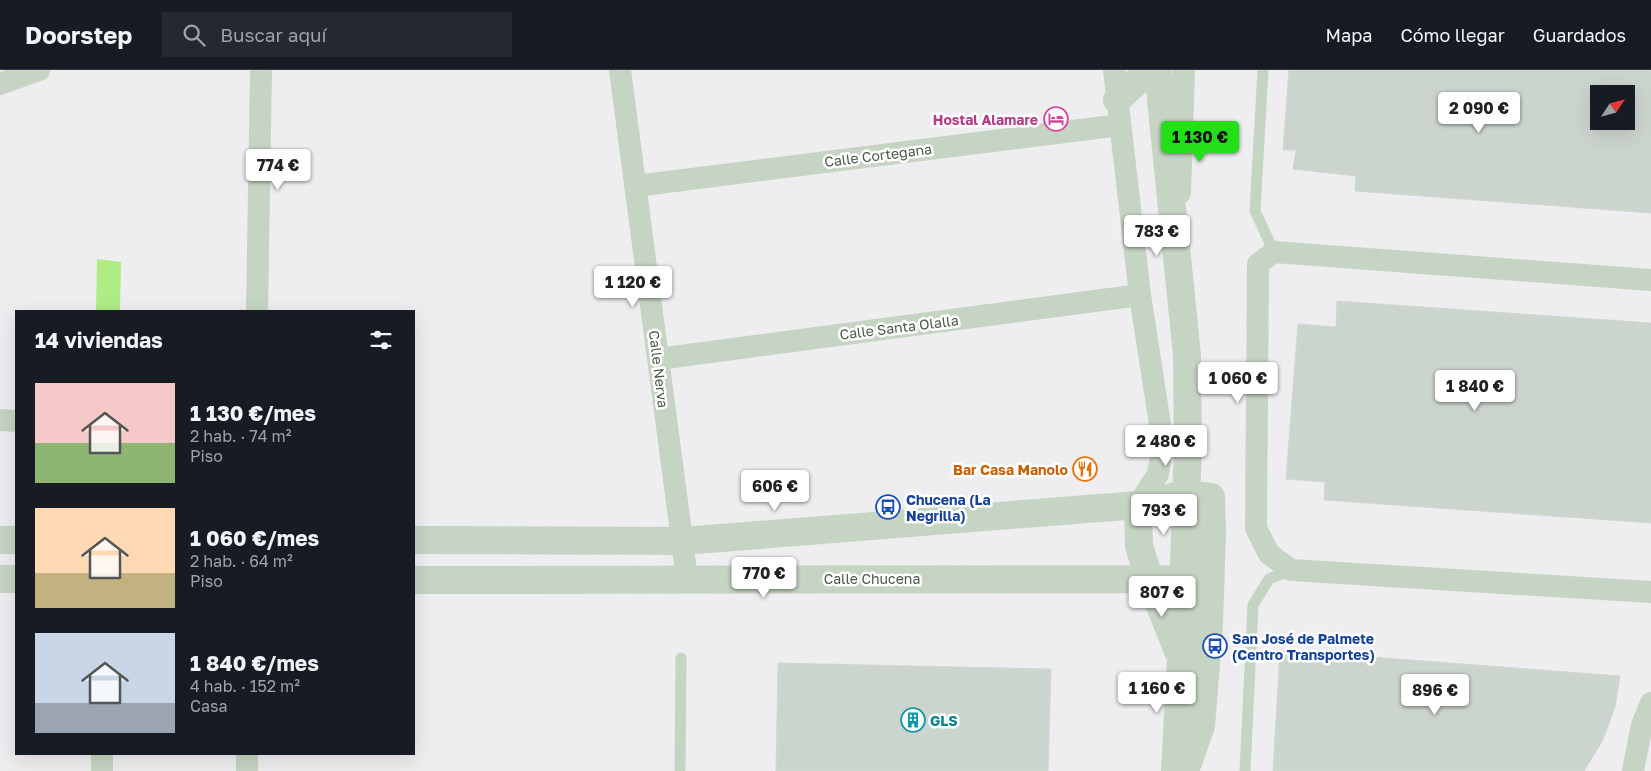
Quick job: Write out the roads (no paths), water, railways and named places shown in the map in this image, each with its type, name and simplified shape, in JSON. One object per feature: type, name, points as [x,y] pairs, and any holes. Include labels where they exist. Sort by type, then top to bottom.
[{"type":"street","points":[[0,84],[39,70]]},
{"type":"street","points":[[257,310],[262,70]]},
{"type":"street","name":"Calle Nerva","points":[[620,70],[688,578]]},
{"type":"street","points":[[1114,70],[1140,295],[1163,444],[1158,474],[1138,505],[1139,546],[1149,578],[1182,659]]},
{"type":"street","points":[[1118,112],[1150,70]]},
{"type":"street","points":[[1158,70],[1178,256],[1186,355],[1188,443],[1186,494],[1197,579],[1201,726],[1185,771]]},
{"type":"street","points":[[1178,256],[1184,70]]},
{"type":"street","name":"Calle Cortegana","points":[[635,186],[1118,112]]},
{"type":"street","points":[[1651,280],[1274,252],[1258,264],[1256,528],[1269,554],[1291,570],[1651,592]]},
{"type":"street","name":"Calle Santa Olalla","points":[[658,358],[1140,295]]},
{"type":"street","points":[[0,420],[15,421]]},
{"type":"street","points":[[415,540],[682,541],[1138,505],[1186,494]]},
{"type":"street","points":[[0,540],[15,540]]},
{"type":"street","name":"Calle Chucena","points":[[415,580],[688,578],[1197,579]]},
{"type":"street","points":[[1175,771],[1182,659],[1197,579]]},
{"type":"street","points":[[0,580],[15,580]]},
{"type":"street","points":[[1632,771],[1642,725],[1651,703]]},
{"type":"street","points":[[102,755],[102,771]]},
{"type":"street","points":[[247,755],[247,771]]},
{"type":"street","points":[[1641,771],[1651,761]]},
{"type":"lane","points":[[1263,70],[1255,211],[1274,252]]},
{"type":"lane","points":[[1245,771],[1253,605],[1269,580],[1291,570]]},
{"type":"lane","points":[[680,771],[681,658]]},
{"type":"place","name":"Hostal Alamare","points":[[1056,119]]},
{"type":"place","name":"Bar Casa Manolo","points":[[1085,469]]},
{"type":"place","name":"Chucena (La Negrilla)","points":[[888,507]]},
{"type":"place","name":"San José de Palmete (Centro Transportes)","points":[[1215,646]]},
{"type":"place","name":"GLS","points":[[913,720]]}]
